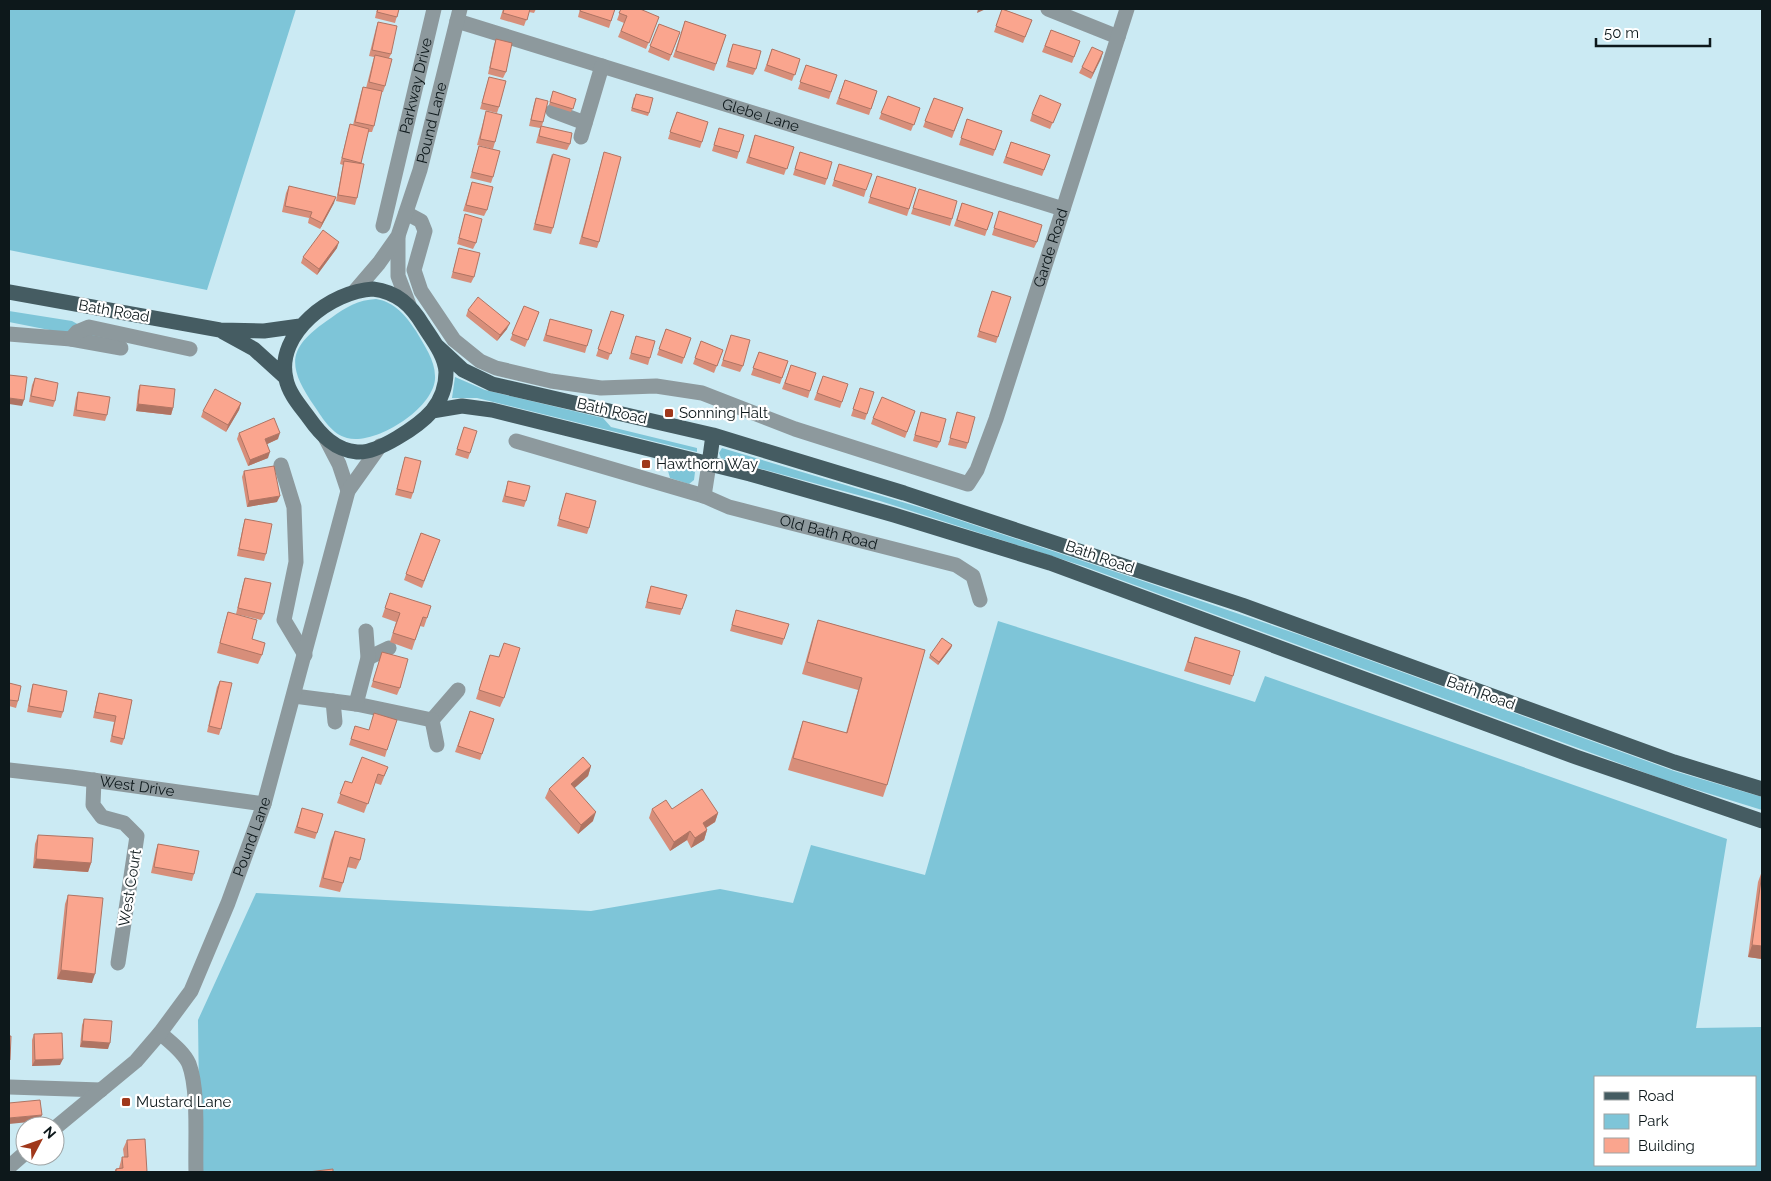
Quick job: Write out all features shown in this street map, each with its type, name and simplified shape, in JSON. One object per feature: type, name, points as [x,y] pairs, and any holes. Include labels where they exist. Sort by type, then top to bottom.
[{"type":"main road","points":[[382,290],[397,296],[409,305],[436,345],[445,367],[445,383],[432,411],[413,426],[380,446],[366,452],[343,448],[326,439],[296,399],[286,378],[286,354],[300,326],[328,306],[355,291],[382,290]]},
{"type":"main road","name":"Bath Road","points":[[9,292],[220,330],[264,331],[300,326]]},
{"type":"main road","name":"Bath Road","points":[[220,330],[254,349],[286,378]]},
{"type":"main road","name":"Bath Road","points":[[436,345],[463,370],[492,384],[713,435],[852,476],[1242,605],[1674,762],[1762,789]]},
{"type":"main road","name":"Bath Road","points":[[432,411],[462,406],[480,408],[709,464],[894,515],[1050,564],[1576,757],[1762,820]]},
{"type":"main road","points":[[709,464],[713,435]]},
{"type":"street","name":"Parkway Drive","points":[[383,226],[396,162],[434,9]]},
{"type":"street","points":[[1048,9],[1118,37]]},
{"type":"street","name":"Garde Road","points":[[406,213],[421,221],[425,231],[414,270],[421,290],[454,340],[480,361],[496,368],[542,379],[601,388],[656,386],[702,393],[795,429],[968,484],[978,470],[996,418],[1127,9]]},
{"type":"street","name":"Glebe Lane","points":[[458,15],[602,66],[1063,209]]},
{"type":"street","name":"Pound Lane","points":[[355,291],[379,263],[398,236],[420,170],[458,15]]},
{"type":"street","points":[[553,112],[583,130],[602,66]]},
{"type":"street","points":[[396,162],[420,170]]},
{"type":"street","name":"Pound Lane","points":[[398,236],[398,276],[409,305]]},
{"type":"street","points":[[71,340],[77,332],[89,327],[190,349]]},
{"type":"street","points":[[9,334],[71,340],[121,348]]},
{"type":"street","points":[[326,439],[339,464],[348,491]]},
{"type":"street","name":"Old Bath Road","points":[[516,442],[704,496],[729,507],[956,565],[973,576],[980,600]]},
{"type":"street","name":"Pound Lane","points":[[65,1120],[136,1061],[160,1033],[190,991],[228,903],[264,804],[348,491],[380,446]]},
{"type":"street","points":[[704,496],[709,464]]},
{"type":"street","points":[[281,466],[294,507],[296,562],[284,620],[305,655]]},
{"type":"street","points":[[356,704],[368,658],[366,631]]},
{"type":"street","points":[[368,658],[389,648]]},
{"type":"street","points":[[432,720],[458,690]]},
{"type":"street","points":[[294,696],[356,704],[432,720]]},
{"type":"street","points":[[333,701],[335,722]]},
{"type":"street","points":[[432,720],[437,745]]},
{"type":"street","name":"West Drive","points":[[9,770],[264,804]]},
{"type":"street","name":"West Court","points":[[94,780],[93,805],[102,817],[124,823],[137,836],[118,962]]},
{"type":"street","points":[[160,1033],[177,1048],[188,1063],[193,1079],[196,1172]]},
{"type":"street","points":[[9,1087],[101,1090]]},
{"type":"green space","points":[[9,9],[296,9],[207,290],[9,250]]},
{"type":"green space","points":[[376,299],[394,306],[404,315],[416,331],[435,370],[433,388],[426,400],[402,422],[373,436],[359,439],[347,438],[328,426],[305,392],[296,368],[296,357],[299,348],[306,338],[317,328],[352,305]]},
{"type":"green space","points":[[9,311],[72,321],[110,342],[9,322]]},
{"type":"green space","points":[[455,377],[485,390],[603,418],[611,427],[697,448],[697,452],[477,398],[452,398]]},
{"type":"green space","points":[[722,448],[929,510],[1303,636],[1674,771],[1762,797],[1762,810],[1665,780],[1083,566],[880,501],[721,458],[719,453]]},
{"type":"green space","points":[[677,468],[687,468],[695,472],[694,480],[689,484],[670,478],[668,471]]},
{"type":"green space","points":[[998,621],[1255,702],[1265,676],[1727,839],[1696,1028],[1762,1027],[1762,1172],[200,1172],[198,1020],[256,893],[591,911],[720,889],[793,903],[811,845],[925,875]]},
{"type":"building","points":[[378,9],[399,9],[397,17],[377,12]]},
{"type":"building","points":[[504,9],[530,9],[527,20],[503,13]]},
{"type":"building","points":[[581,9],[615,9],[611,21],[580,11]]},
{"type":"building","points":[[621,9],[640,9],[659,17],[649,43],[621,31],[627,16],[619,13]]},
{"type":"building","points":[[1002,9],[1032,20],[1025,37],[996,26]]},
{"type":"building","points":[[685,21],[726,35],[716,64],[676,51]]},
{"type":"building","points":[[378,22],[397,26],[391,54],[372,50]]},
{"type":"building","points":[[659,24],[680,32],[671,55],[650,46]]},
{"type":"building","points":[[1051,30],[1080,41],[1074,57],[1045,46]]},
{"type":"building","points":[[496,39],[512,43],[506,72],[490,68]]},
{"type":"building","points":[[733,44],[761,51],[756,69],[728,61]]},
{"type":"building","points":[[1092,47],[1103,52],[1093,73],[1082,67]]},
{"type":"building","points":[[772,49],[800,59],[795,75],[767,65]]},
{"type":"building","points":[[375,55],[392,59],[385,86],[369,82]]},
{"type":"building","points":[[806,65],[837,75],[831,92],[800,82]]},
{"type":"building","points":[[489,77],[506,81],[499,107],[482,103]]},
{"type":"building","points":[[845,80],[877,91],[871,109],[839,98]]},
{"type":"building","points":[[363,87],[382,91],[374,126],[355,122]]},
{"type":"building","points":[[553,91],[576,99],[573,109],[550,102]]},
{"type":"building","points":[[636,94],[653,98],[649,113],[632,108]]},
{"type":"building","points":[[1040,95],[1061,104],[1053,123],[1032,114]]},
{"type":"building","points":[[888,96],[920,108],[914,125],[881,113]]},
{"type":"building","points":[[536,98],[548,101],[543,122],[531,120]]},
{"type":"building","points":[[934,98],[963,108],[954,131],[925,121]]},
{"type":"building","points":[[486,111],[502,115],[495,142],[480,139]]},
{"type":"building","points":[[677,112],[708,122],[702,142],[670,132]]},
{"type":"building","points":[[967,119],[1002,131],[995,150],[961,138]]},
{"type":"building","points":[[350,124],[369,129],[361,163],[342,158]]},
{"type":"building","points":[[541,126],[572,133],[570,144],[539,136]]},
{"type":"building","points":[[719,128],[744,135],[739,152],[714,145]]},
{"type":"building","points":[[755,135],[794,147],[787,169],[749,157]]},
{"type":"building","points":[[1011,142],[1050,155],[1044,170],[1006,157]]},
{"type":"building","points":[[479,146],[500,151],[493,177],[472,172]]},
{"type":"building","points":[[604,152],[621,157],[599,242],[582,237]]},
{"type":"building","points":[[800,152],[832,162],[827,179],[795,169]]},
{"type":"building","points":[[553,154],[570,159],[553,228],[535,224]]},
{"type":"building","points":[[344,161],[364,164],[357,198],[338,195]]},
{"type":"building","points":[[839,164],[872,174],[866,190],[834,180]]},
{"type":"building","points":[[877,176],[916,188],[909,209],[870,197]]},
{"type":"building","points":[[472,182],[493,187],[487,210],[466,205]]},
{"type":"building","points":[[289,186],[336,197],[322,223],[310,217],[312,212],[285,206]]},
{"type":"building","points":[[919,189],[957,201],[952,219],[913,208]]},
{"type":"building","points":[[962,203],[993,213],[987,230],[957,220]]},
{"type":"building","points":[[999,211],[1042,225],[1037,242],[994,228]]},
{"type":"building","points":[[465,214],[482,219],[476,243],[459,238]]},
{"type":"building","points":[[323,230],[339,242],[319,269],[303,257]]},
{"type":"building","points":[[459,248],[480,253],[474,277],[453,272]]},
{"type":"building","points":[[992,291],[1011,297],[998,337],[979,331]]},
{"type":"building","points":[[478,297],[510,323],[500,335],[468,310]]},
{"type":"building","points":[[524,306],[539,312],[528,340],[512,334]]},
{"type":"building","points":[[611,311],[624,315],[611,354],[598,349]]},
{"type":"building","points":[[550,319],[592,330],[587,346],[546,335]]},
{"type":"building","points":[[666,329],[691,338],[684,358],[659,349]]},
{"type":"building","points":[[731,335],[750,340],[743,366],[723,360]]},
{"type":"building","points":[[636,336],[655,341],[650,358],[631,353]]},
{"type":"building","points":[[701,341],[723,350],[717,366],[695,358]]},
{"type":"building","points":[[759,352],[788,361],[782,378],[753,368]]},
{"type":"building","points":[[791,365],[816,373],[810,391],[785,383]]},
{"type":"building","points":[[9,375],[27,377],[24,400],[9,398]]},
{"type":"building","points":[[823,376],[848,384],[842,402],[817,393]]},
{"type":"building","points":[[35,378],[58,383],[55,401],[31,396]]},
{"type":"building","points":[[140,385],[175,389],[173,408],[138,404]]},
{"type":"building","points":[[860,388],[874,392],[867,414],[853,409]]},
{"type":"building","points":[[215,389],[241,403],[228,425],[203,411]]},
{"type":"building","points":[[78,392],[110,397],[107,415],[76,410]]},
{"type":"building","points":[[882,397],[915,411],[907,432],[873,418]]},
{"type":"building","points":[[921,412],[946,419],[940,442],[915,435]]},
{"type":"building","points":[[957,412],[975,417],[968,443],[950,438]]},
{"type":"building","points":[[274,418],[280,433],[265,439],[270,452],[250,460],[239,433]]},
{"type":"building","points":[[464,427],[477,431],[470,453],[457,449]]},
{"type":"building","points":[[405,457],[421,461],[413,493],[397,489]]},
{"type":"building","points":[[274,466],[280,496],[249,501],[244,471]]},
{"type":"building","points":[[508,481],[530,486],[526,501],[505,496]]},
{"type":"building","points":[[566,493],[596,501],[589,528],[559,519]]},
{"type":"building","points":[[245,519],[272,524],[266,554],[239,549]]},
{"type":"building","points":[[421,533],[440,540],[424,581],[406,574]]},
{"type":"building","points":[[245,578],[271,583],[264,614],[238,608]]},
{"type":"building","points":[[651,586],[687,595],[682,609],[647,602]]},
{"type":"building","points":[[390,593],[431,606],[427,618],[423,617],[415,640],[393,633],[400,613],[385,608]]},
{"type":"building","points":[[736,610],[789,624],[784,639],[732,625]]},
{"type":"building","points":[[228,612],[257,620],[252,639],[265,643],[262,655],[220,643]]},
{"type":"building","points":[[818,620],[925,650],[887,785],[793,758],[803,721],[847,733],[862,678],[807,662]]},
{"type":"building","points":[[1195,637],[1240,651],[1233,676],[1188,662]]},
{"type":"building","points":[[942,638],[952,645],[939,662],[930,655]]},
{"type":"building","points":[[504,643],[520,648],[504,698],[479,690],[490,655],[499,657]]},
{"type":"building","points":[[382,652],[408,659],[400,688],[373,681]]},
{"type":"building","points":[[220,681],[232,683],[221,729],[209,726]]},
{"type":"building","points":[[9,683],[21,686],[18,701],[9,700]]},
{"type":"building","points":[[33,684],[67,691],[63,712],[29,706]]},
{"type":"building","points":[[99,693],[132,700],[124,739],[112,736],[116,716],[95,712]]},
{"type":"building","points":[[470,711],[494,719],[482,754],[458,746]]},
{"type":"building","points":[[374,713],[397,720],[387,750],[351,739],[355,726],[369,730]]},
{"type":"building","points":[[362,757],[388,767],[384,776],[378,774],[368,804],[340,794],[345,781],[352,783]]},
{"type":"building","points":[[583,757],[591,766],[571,784],[596,812],[581,825],[549,789]]},
{"type":"building","points":[[702,789],[718,813],[703,823],[707,830],[695,838],[690,831],[674,842],[652,809],[666,800],[672,809]]},
{"type":"building","points":[[302,808],[323,814],[317,833],[297,827]]},
{"type":"building","points":[[335,831],[365,839],[360,860],[350,857],[343,883],[323,878]]},
{"type":"building","points":[[38,835],[93,838],[91,863],[36,859]]},
{"type":"building","points":[[158,844],[199,851],[194,874],[154,867]]},
{"type":"building","points":[[1762,873],[1762,946],[1752,945]]},
{"type":"building","points":[[68,895],[103,898],[95,974],[61,970]]},
{"type":"building","points":[[84,1019],[112,1021],[110,1043],[82,1041]]},
{"type":"building","points":[[62,1033],[63,1059],[35,1060],[34,1034]]},
{"type":"building","points":[[9,1036],[11,1036],[10,1060],[9,1060]]},
{"type":"building","points":[[40,1100],[42,1115],[9,1118],[9,1103]]},
{"type":"building","points":[[145,1139],[147,1172],[116,1172],[116,1169],[123,1168],[122,1157],[128,1157],[127,1140]]},
{"type":"building","points":[[333,1169],[333,1172],[308,1172]]},
{"type":"place","name":"Sonning Halt","points":[[669,413]]},
{"type":"place","name":"Hawthorn Way","points":[[646,464]]},
{"type":"place","name":"Mustard Lane","points":[[126,1102]]}]
